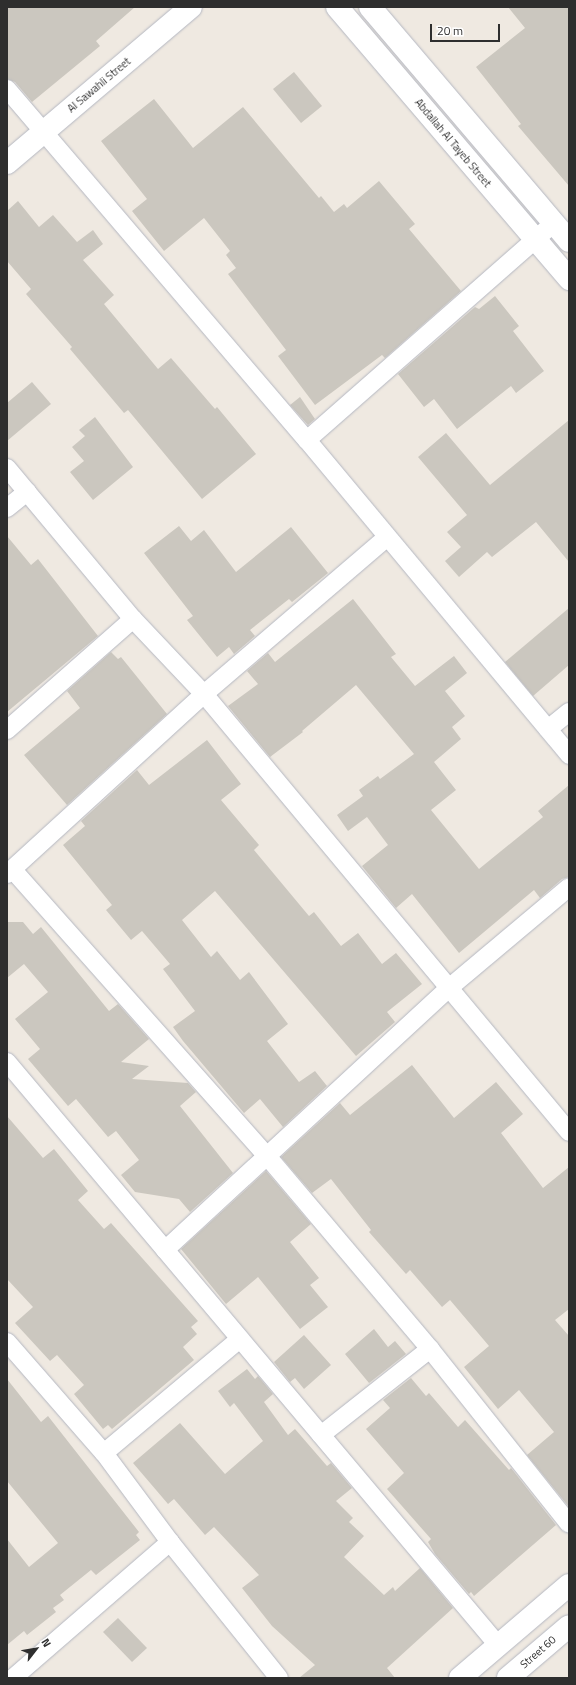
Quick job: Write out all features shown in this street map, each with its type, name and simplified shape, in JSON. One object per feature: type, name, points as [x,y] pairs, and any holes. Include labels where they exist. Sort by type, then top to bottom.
[{"type":"main road","name":"Al Sawahli Street","points":[[7,163],[191,7]]},
{"type":"main road","name":"Abdallah Al Tayeb Street","points":[[337,7],[569,279]]},
{"type":"main road","points":[[370,7],[569,241]]},
{"type":"main road","points":[[460,1678],[569,1585]]},
{"type":"main road","name":"Street 60","points":[[508,1678],[569,1626]]},
{"type":"street","points":[[7,89],[307,440],[569,755]]},
{"type":"street","points":[[307,440],[554,223]]},
{"type":"street","points":[[7,468],[133,619],[204,694],[450,987],[569,1132]]},
{"type":"street","points":[[7,508],[27,492]]},
{"type":"street","points":[[387,537],[204,694],[10,872],[267,1156],[430,1349],[569,1524]]},
{"type":"street","points":[[7,730],[133,619]]},
{"type":"street","points":[[548,729],[569,712]]},
{"type":"street","points":[[165,1250],[450,987],[569,887]]},
{"type":"street","points":[[7,1062],[498,1645]]},
{"type":"street","points":[[104,1453],[240,1339]]},
{"type":"street","points":[[7,1342],[104,1453],[170,1542],[279,1678]]},
{"type":"street","points":[[321,1435],[430,1349]]},
{"type":"street","points":[[12,1673],[170,1542]]},
{"type":"building","points":[[7,7],[135,7],[96,41],[100,46],[32,102],[15,82],[7,79]]},
{"type":"building","points":[[508,7],[569,7],[569,186],[518,126],[521,124],[476,67],[525,28]]},
{"type":"building","points":[[294,72],[322,106],[301,123],[273,89]]},
{"type":"building","points":[[154,99],[193,148],[243,107],[319,198],[321,196],[334,212],[344,204],[347,208],[379,181],[415,224],[409,229],[461,291],[385,358],[382,355],[315,405],[278,356],[286,350],[228,274],[236,268],[226,255],[230,251],[204,218],[164,251],[132,211],[147,199],[101,141]]},
{"type":"building","points":[[18,201],[39,227],[53,215],[77,242],[93,230],[103,244],[83,260],[114,295],[104,304],[158,369],[171,358],[215,409],[217,407],[256,454],[202,499],[128,410],[124,413],[70,349],[72,347],[26,294],[31,289],[7,261],[7,211]]},
{"type":"building","points":[[495,296],[519,326],[513,331],[544,371],[516,393],[511,386],[457,429],[434,399],[424,407],[398,374],[475,307],[479,309]]},
{"type":"building","points":[[32,382],[51,404],[7,441],[7,403]]},
{"type":"building","points":[[300,397],[315,419],[308,425],[290,405]]},
{"type":"building","points":[[95,417],[133,467],[93,500],[70,472],[84,461],[72,447],[85,436],[79,430]]},
{"type":"building","points":[[569,420],[569,562],[536,522],[492,557],[487,552],[459,577],[445,561],[461,547],[447,532],[467,515],[418,457],[446,433],[490,485]]},
{"type":"building","points":[[179,526],[191,541],[204,530],[236,572],[291,527],[328,573],[292,602],[289,599],[250,630],[255,636],[234,654],[229,647],[217,657],[187,620],[193,616],[144,553]]},
{"type":"building","points":[[7,536],[31,565],[38,559],[98,636],[7,712]]},
{"type":"building","points":[[353,599],[396,654],[391,657],[415,686],[454,656],[467,673],[445,691],[465,716],[452,727],[461,739],[434,762],[456,790],[431,810],[479,869],[543,817],[538,811],[569,785],[569,877],[562,879],[540,898],[534,890],[459,953],[412,894],[396,908],[362,866],[388,845],[367,817],[348,831],[337,815],[363,796],[359,790],[378,776],[380,779],[414,754],[356,685],[302,731],[303,732],[270,757],[228,706],[258,684],[247,671],[268,653],[275,662]]},
{"type":"building","points":[[569,608],[569,665],[533,696],[505,662]]},
{"type":"building","points":[[111,652],[118,659],[121,657],[167,714],[67,805],[24,755],[80,708],[67,691]]},
{"type":"building","points":[[207,740],[241,784],[221,800],[259,845],[254,850],[309,916],[314,912],[341,946],[358,933],[382,964],[396,953],[422,984],[387,1012],[395,1022],[356,1056],[215,891],[182,920],[211,957],[217,951],[240,980],[249,972],[288,1024],[267,1041],[299,1082],[315,1071],[327,1086],[283,1127],[260,1099],[244,1113],[183,1041],[173,1027],[195,1011],[163,969],[170,964],[142,931],[131,940],[106,910],[112,905],[63,845],[85,826],[81,821],[137,770],[149,785]]},
{"type":"building","points":[[7,922],[23,922],[33,934],[41,927],[109,1011],[118,1004],[149,1039],[121,1062],[149,1066],[132,1079],[188,1083],[196,1092],[180,1106],[233,1173],[190,1212],[179,1199],[135,1192],[121,1175],[139,1160],[116,1131],[108,1137],[76,1099],[68,1106],[28,1059],[40,1049],[15,1019],[48,992],[24,964],[7,978]]},
{"type":"building","points":[[412,1065],[454,1118],[496,1082],[523,1114],[501,1133],[543,1188],[569,1167],[569,1309],[555,1320],[569,1336],[569,1507],[527,1455],[554,1432],[519,1390],[498,1409],[464,1367],[489,1346],[450,1300],[442,1307],[410,1270],[406,1274],[369,1232],[371,1230],[331,1179],[312,1193],[281,1157],[340,1103],[350,1115]]},
{"type":"building","points":[[7,1116],[43,1158],[54,1149],[88,1191],[78,1200],[104,1229],[111,1223],[198,1321],[191,1327],[197,1334],[183,1347],[194,1360],[112,1429],[108,1425],[103,1429],[74,1394],[84,1385],[57,1355],[50,1361],[15,1323],[33,1307],[7,1279]]},
{"type":"building","points":[[266,1171],[311,1224],[290,1242],[319,1278],[310,1285],[328,1307],[300,1329],[258,1277],[226,1304],[181,1249]]},
{"type":"building","points":[[374,1329],[388,1347],[395,1341],[406,1354],[369,1383],[345,1354]]},
{"type":"building","points":[[304,1335],[331,1365],[304,1389],[295,1378],[290,1382],[274,1362]]},
{"type":"building","points":[[247,1369],[255,1379],[258,1376],[273,1394],[264,1402],[288,1435],[295,1429],[327,1466],[331,1463],[352,1488],[336,1501],[353,1518],[349,1522],[364,1536],[344,1557],[384,1595],[393,1587],[395,1591],[420,1568],[453,1608],[387,1668],[395,1678],[299,1678],[315,1665],[272,1626],[242,1588],[259,1575],[214,1527],[205,1535],[174,1499],[168,1504],[133,1463],[180,1423],[225,1474],[263,1441],[234,1403],[230,1407],[218,1391]]},
{"type":"building","points":[[411,1378],[426,1396],[429,1393],[458,1427],[465,1420],[509,1470],[511,1468],[556,1525],[474,1596],[471,1592],[469,1594],[435,1554],[428,1542],[431,1539],[387,1489],[404,1473],[366,1429],[390,1408],[383,1400]]},
{"type":"building","points":[[7,1379],[41,1422],[48,1416],[139,1532],[136,1535],[140,1540],[96,1575],[91,1570],[60,1595],[64,1600],[53,1608],[56,1612],[27,1635],[24,1631],[7,1645],[7,1539],[29,1567],[58,1543],[7,1481]]},
{"type":"building","points":[[118,1618],[147,1648],[132,1662],[103,1632]]}]
